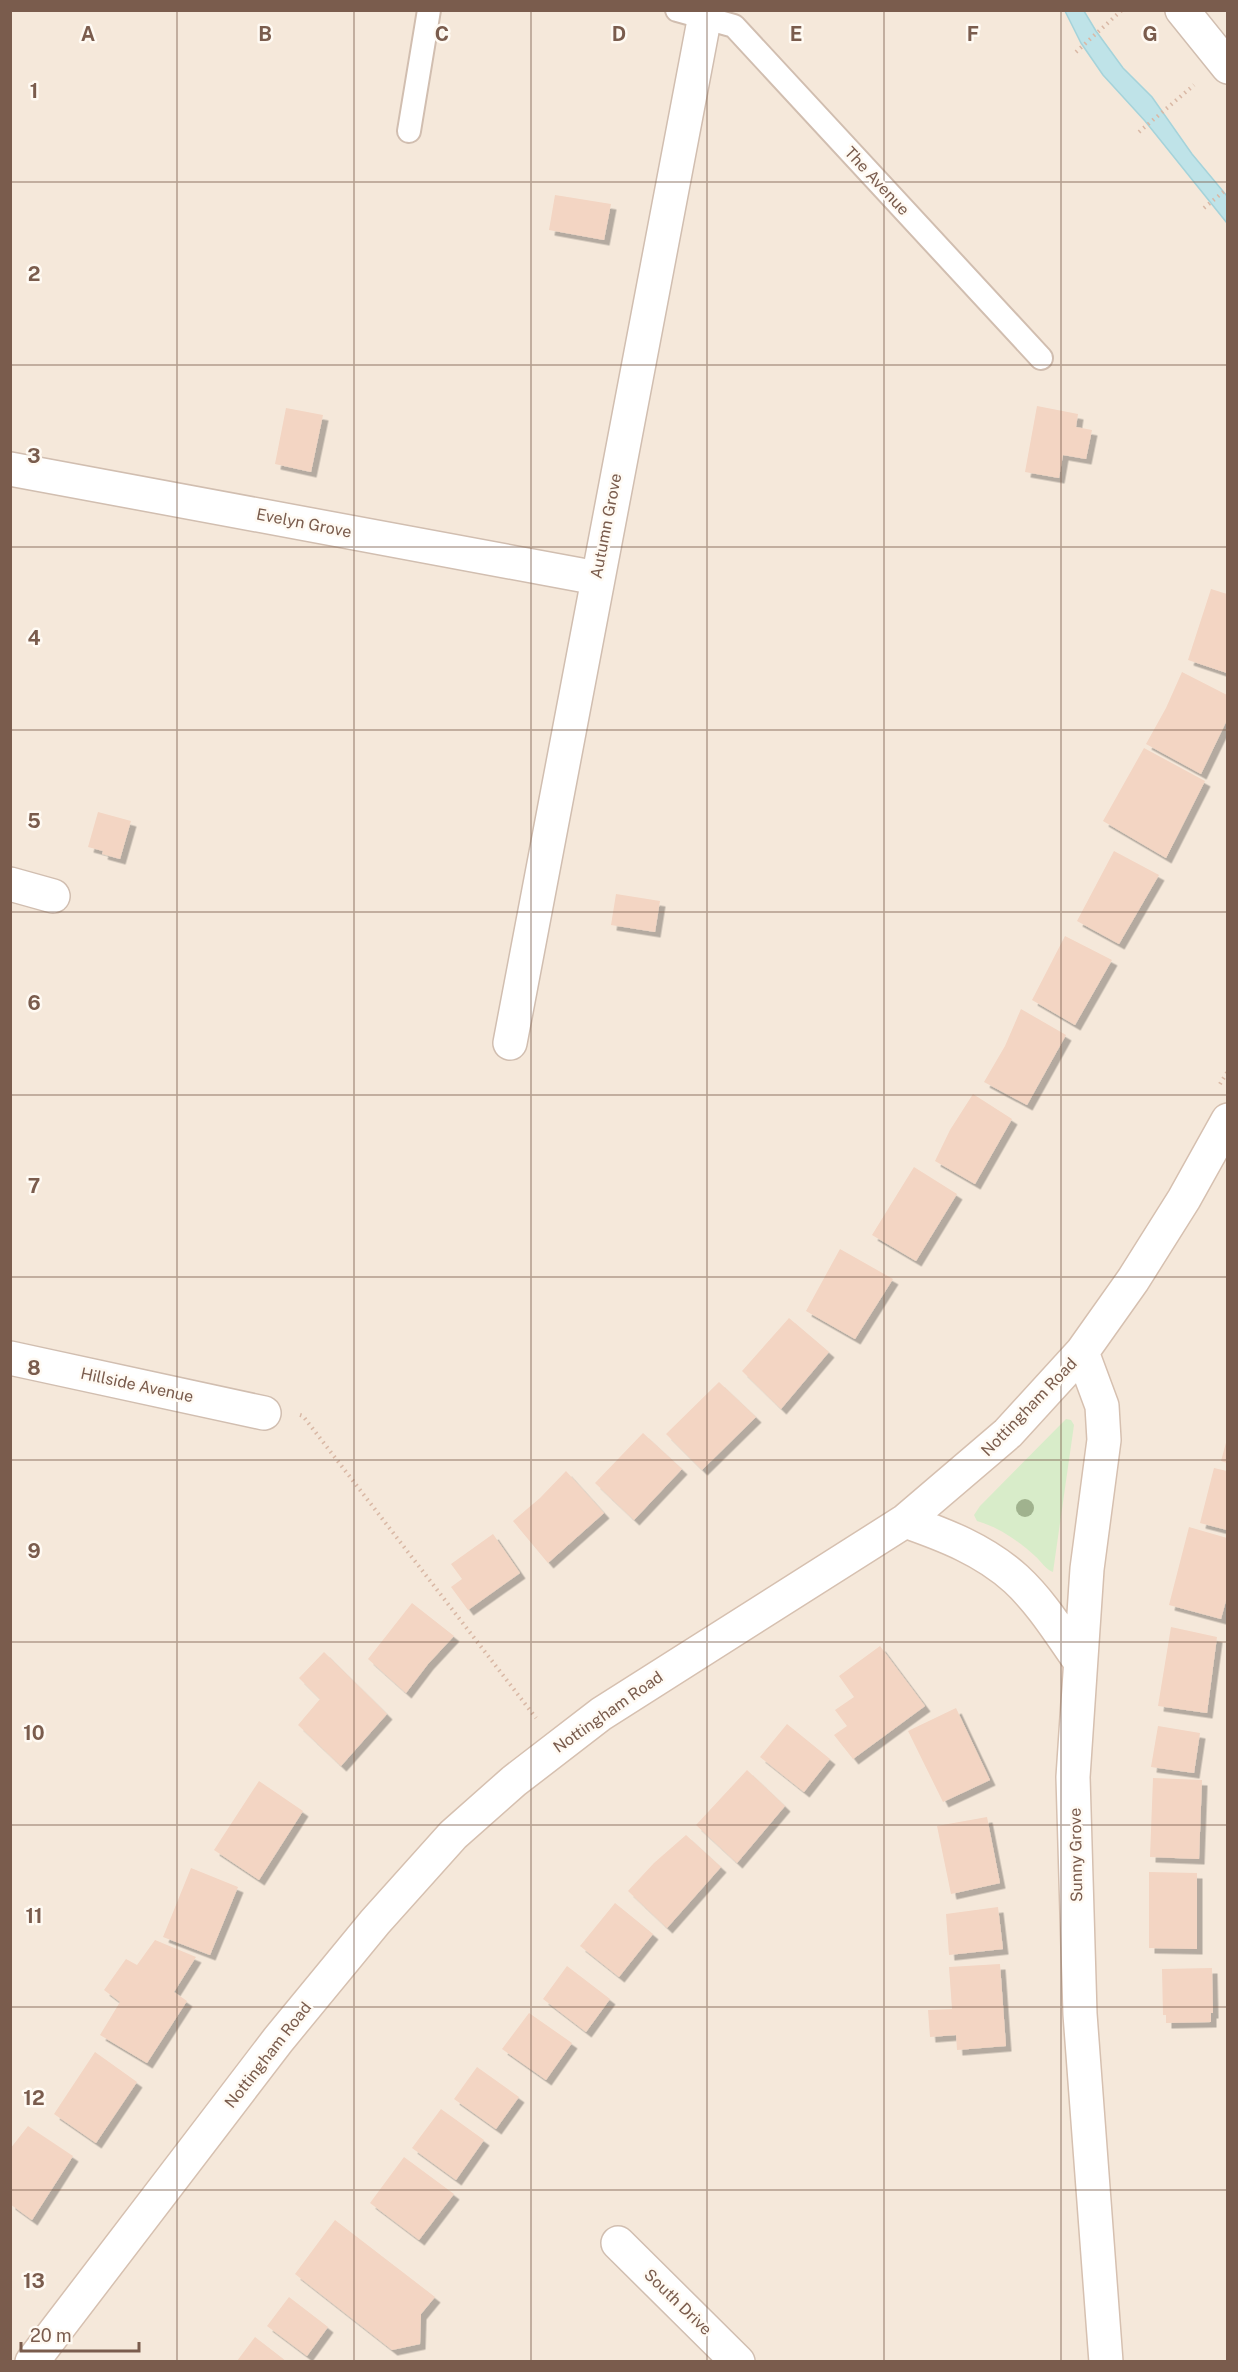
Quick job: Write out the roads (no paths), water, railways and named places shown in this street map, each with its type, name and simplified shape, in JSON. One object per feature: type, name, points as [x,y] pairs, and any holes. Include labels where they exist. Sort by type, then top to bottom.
[{"type":"street","points":[[1182,10],[1227,68]]},
{"type":"street","name":"Autumn Grove","points":[[510,1043],[597,578],[696,13]]},
{"type":"street","name":"Evelyn Grove","points":[[10,469],[597,578]]},
{"type":"street","points":[[10,884],[54,896]]},
{"type":"street","name":"Nottingham Road","points":[[32,2361],[278,2040],[375,1922],[453,1835],[514,1780],[639,1689],[905,1521],[1008,1433],[1082,1352],[1133,1280],[1178,1209],[1227,1120]]},
{"type":"street","name":"Sunny Grove","points":[[1082,1352],[1102,1406],[1104,1440],[1087,1569],[1079,1660],[1074,1778],[1080,2014],[1106,2361]]},
{"type":"street","name":"Hillside Avenue","points":[[10,1358],[264,1413]]},
{"type":"street","points":[[905,1521],[964,1544],[1006,1571],[1030,1594],[1079,1660]]},
{"type":"street","name":"South Drive","points":[[618,2243],[738,2361]]},
{"type":"lane","points":[[410,131],[429,10]]},
{"type":"lane","name":"The Avenue","points":[[696,13],[734,26],[1041,358]]},
{"type":"water","points":[[1065,11],[1084,11],[1123,68],[1152,97],[1192,154],[1227,196],[1227,223],[1145,121],[1103,75],[1081,43]]}]
